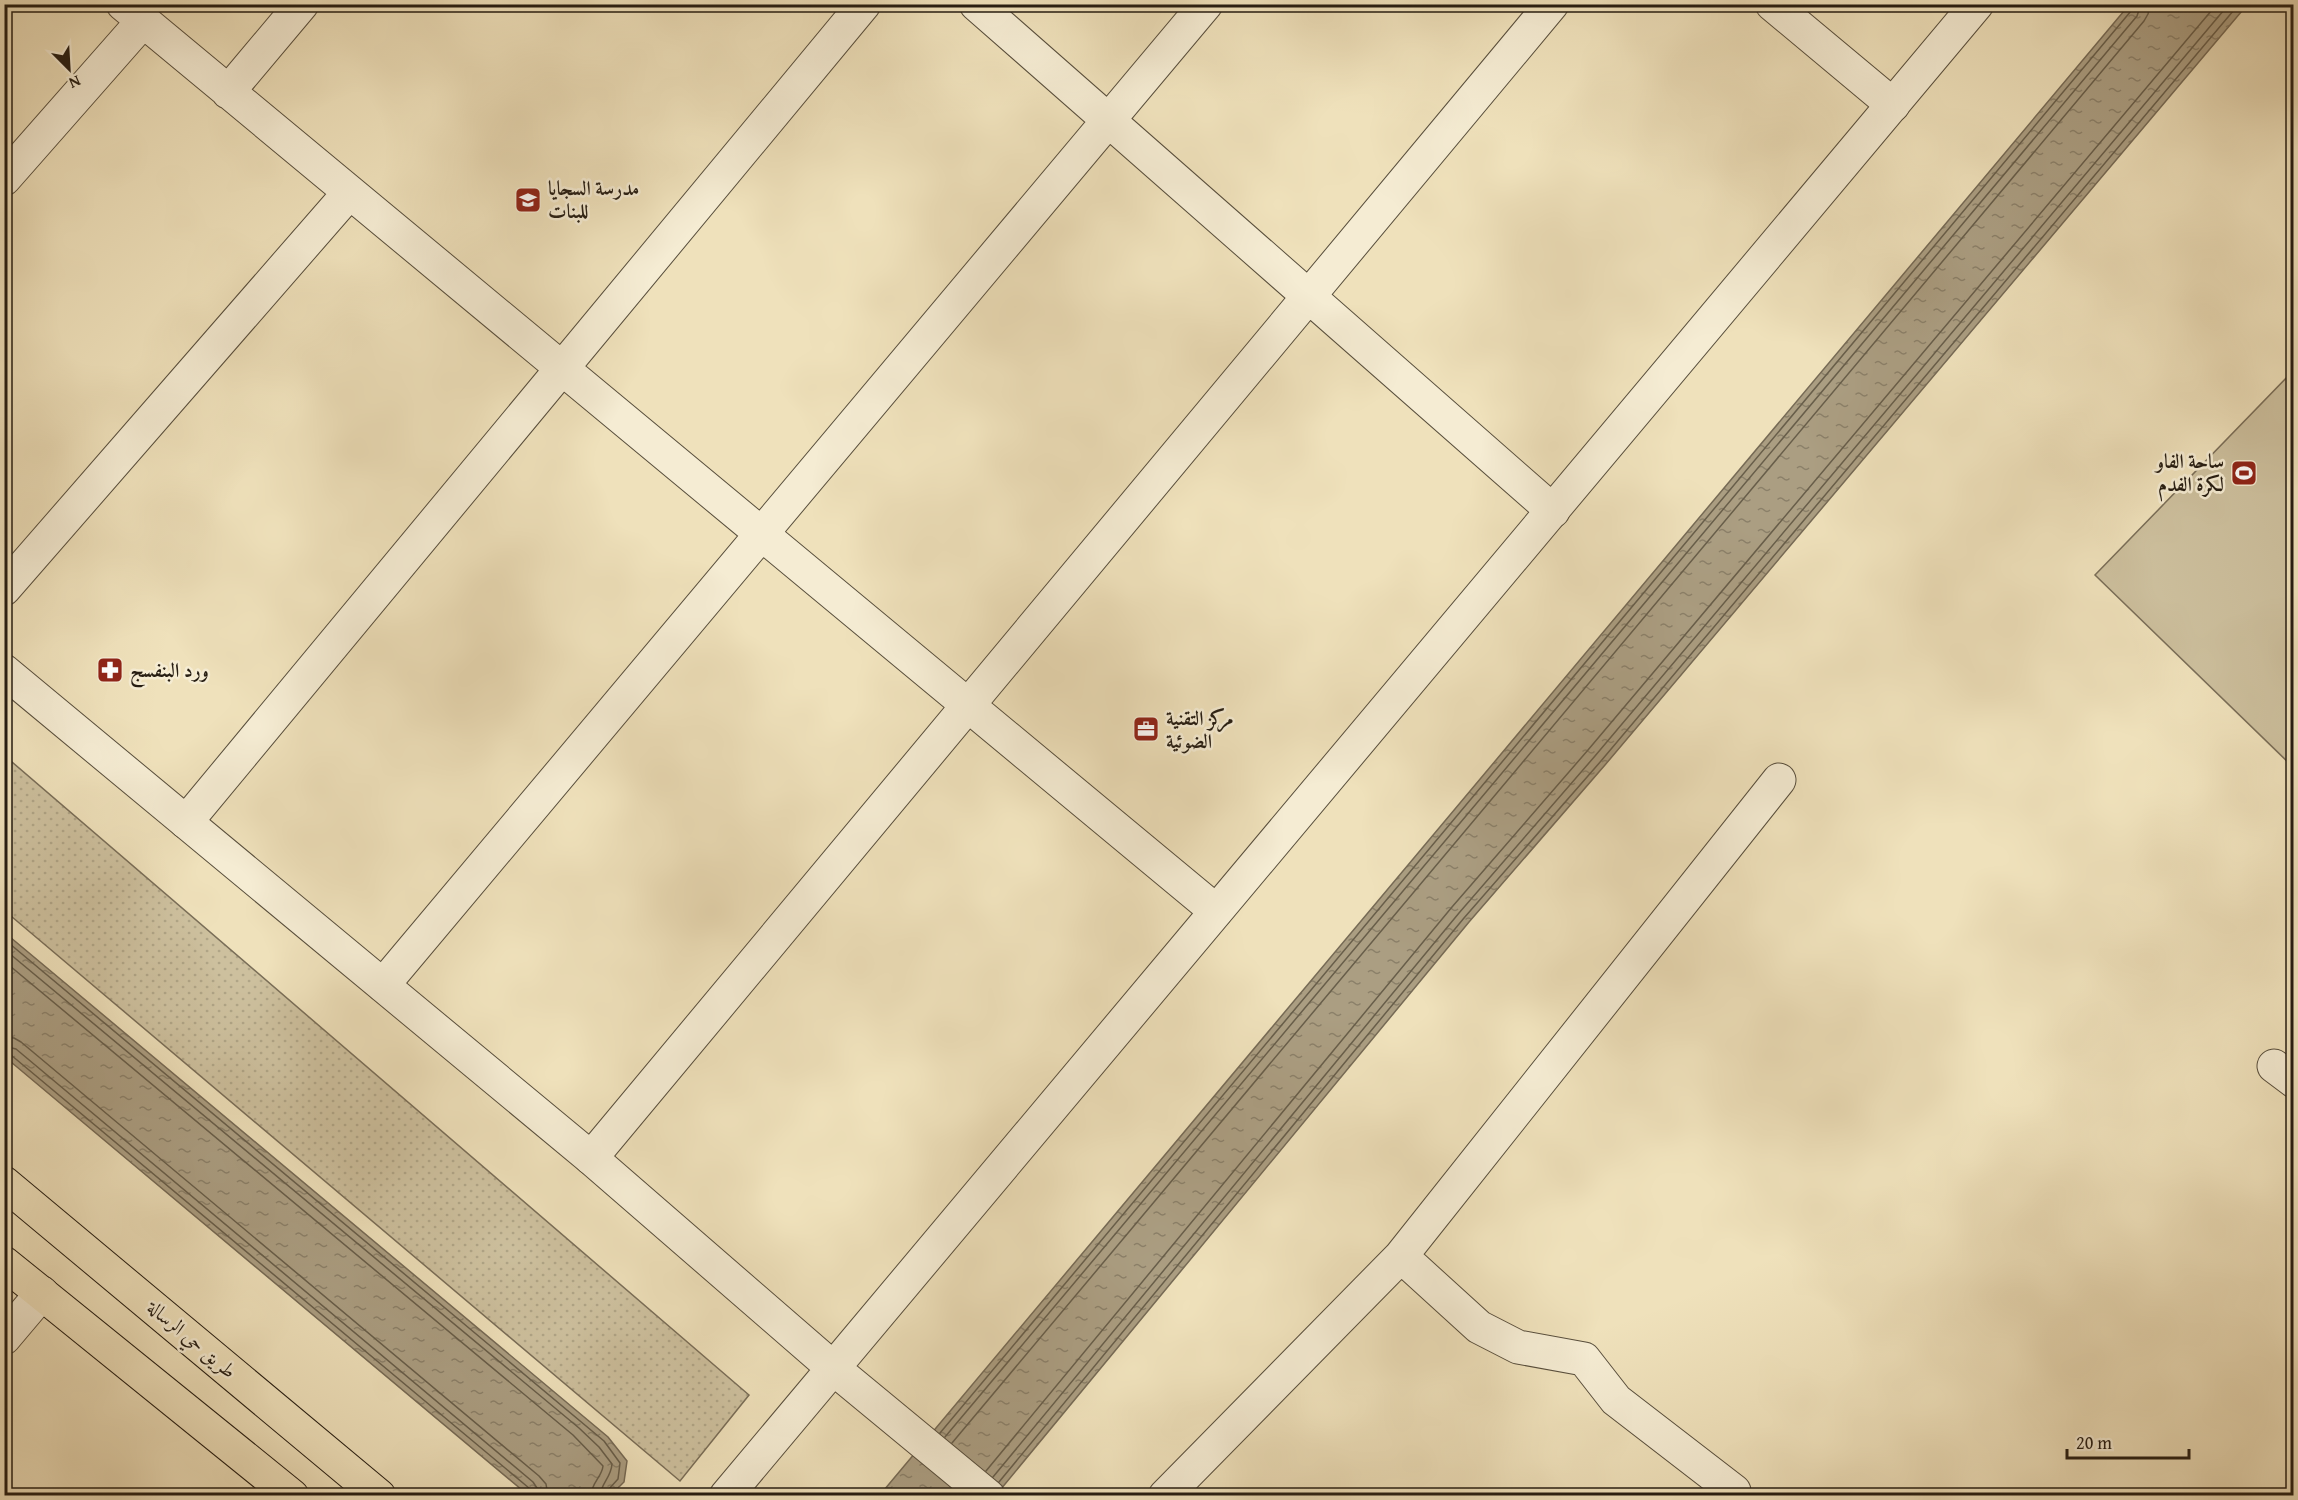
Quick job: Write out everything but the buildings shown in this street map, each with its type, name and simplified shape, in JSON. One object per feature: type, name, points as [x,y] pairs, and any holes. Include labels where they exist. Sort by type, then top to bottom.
[{"type":"main road","name":"طريق حي الرسالة","points":[[4,1183],[378,1496]]},
{"type":"main road","points":[[4,1263],[292,1496]]},
{"type":"street","points":[[228,92],[302,4]]},
{"type":"street","points":[[186,822],[864,4]]},
{"type":"street","points":[[976,4],[1552,511]]},
{"type":"street","points":[[383,985],[1206,4]]},
{"type":"street","points":[[591,1158],[1552,4]]},
{"type":"street","points":[[1772,4],[1893,105]]},
{"type":"street","points":[[726,1496],[1977,4]]},
{"type":"street","points":[[4,179],[133,13],[1216,911]]},
{"type":"street","points":[[4,589],[350,193]]},
{"type":"street","points":[[4,671],[591,1158],[833,1368],[988,1496]]},
{"type":"street","points":[[1165,1496],[1401,1256],[1779,780]]},
{"type":"street","points":[[1401,1256],[1479,1327],[1518,1347],[1584,1359],[1616,1400],[1734,1491],[1735,1496]]},
{"type":"street","points":[[4,1338],[42,1293]]},
{"type":"shaded area","name":"ساحة الفاو لكرة الفدم","points":[[2293,371],[2293,767],[2095,575]]},
{"type":"shaded area","points":[[5,756],[749,1395],[680,1481],[5,911]]},
{"type":"water","points":[[2129,5],[2247,5],[1605,765],[1469,922],[996,1495],[879,1496]]},
{"type":"water","points":[[4,932],[608,1437],[627,1461],[624,1482],[611,1495],[528,1495],[5,1057]]},
{"type":"place","name":"مدرسة السجايا للبنات","points":[[528,200]]},
{"type":"place","name":"ساحة الفاو لكرة الفدم","points":[[2244,473]]},
{"type":"place","name":"ورد البنفسج","points":[[110,670]]},
{"type":"place","name":"مركز التقنية الضوئية","points":[[1146,729]]}]
